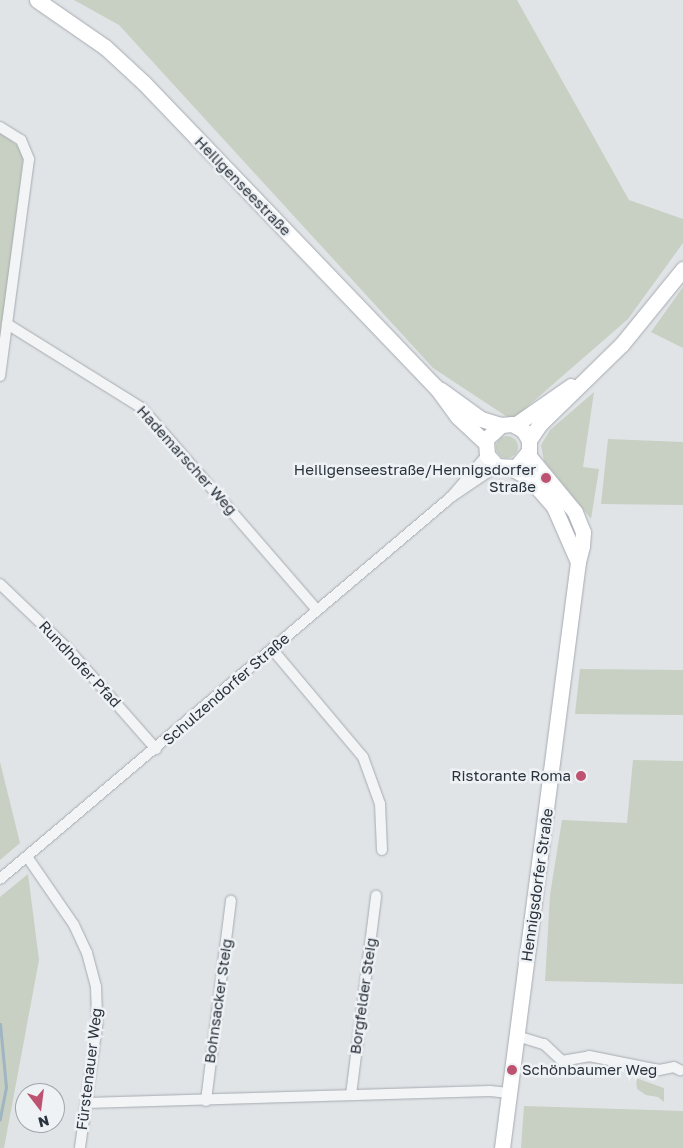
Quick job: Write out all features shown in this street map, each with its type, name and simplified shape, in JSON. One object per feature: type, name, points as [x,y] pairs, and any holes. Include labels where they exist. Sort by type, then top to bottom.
[{"type":"main road","name":"Heiligenseestraße","points":[[37,0],[105,46],[144,83],[436,387],[481,418],[508,425]]},
{"type":"main road","points":[[578,562],[554,507],[529,478],[495,458],[490,433],[536,413],[584,382],[622,344],[683,269]]},
{"type":"main road","name":"Heiligenseestraße","points":[[436,387],[448,407],[495,458]]},
{"type":"main road","points":[[495,458],[520,464],[540,425],[566,395]]},
{"type":"main road","name":"Hennigsdorfer Straße","points":[[502,1148],[578,562],[582,546],[580,522],[528,447],[508,425]]},
{"type":"street","points":[[0,127],[21,140],[29,159],[0,376]]},
{"type":"street","name":"Hademarscher Weg","points":[[7,324],[142,408],[318,610]]},
{"type":"street","name":"Schulzendorfer Straße","points":[[451,497],[495,458]]},
{"type":"street","name":"Schulzendorfer Straße","points":[[0,879],[28,858],[495,458]]},
{"type":"street","name":"Rundhofer Pfad","points":[[0,584],[69,650],[156,749]]},
{"type":"street","points":[[272,649],[362,757],[380,804],[382,850]]},
{"type":"street","name":"Fürstenauer Weg","points":[[28,858],[74,925],[95,982],[97,1025],[80,1148]]},
{"type":"street","name":"Borgfelder Steig","points":[[351,1095],[376,896]]},
{"type":"street","name":"Bohnsacker Steig","points":[[206,1101],[232,901]]},
{"type":"street","points":[[517,1036],[544,1044],[562,1061],[590,1056],[659,1070],[674,1067],[680,1070]]},
{"type":"street","points":[[86,1103],[206,1101],[490,1091],[509,1093]]},
{"type":"green space","points":[[74,0],[517,0],[629,200],[683,219],[683,243],[628,319],[512,420],[433,368],[119,25]]},
{"type":"green space","points":[[0,132],[18,146],[23,159],[0,352]]},
{"type":"green space","points":[[683,287],[683,348],[651,332]]},
{"type":"green space","points":[[594,392],[583,467],[599,469],[591,519],[544,461],[541,445],[550,430]]},
{"type":"green space","points":[[507,436],[515,439],[518,447],[515,455],[507,458],[499,455],[496,447],[499,439]]},
{"type":"green space","points":[[608,439],[683,442],[683,505],[601,504]]},
{"type":"green space","points":[[580,669],[683,670],[683,715],[575,714]]},
{"type":"green space","points":[[633,760],[683,761],[683,984],[545,981],[550,895],[562,820],[627,823]]},
{"type":"green space","points":[[0,762],[20,843],[0,860]]},
{"type":"green space","points":[[28,874],[39,960],[4,1148],[0,1148],[0,897]]},
{"type":"green space","points":[[636,1078],[664,1088],[664,1102],[658,1097],[646,1095],[637,1089]]},
{"type":"green space","points":[[524,1106],[683,1111],[683,1148],[521,1148]]},
{"type":"waterway","points":[[0,1024],[6,1087],[0,1119]]},
{"type":"place","name":"Heiligenseestraße/Hennigsdorfer Straße","points":[[546,478]]},
{"type":"place","name":"Ristorante Roma","points":[[581,776]]},
{"type":"place","name":"Schönbaumer Weg","points":[[512,1070]]}]
